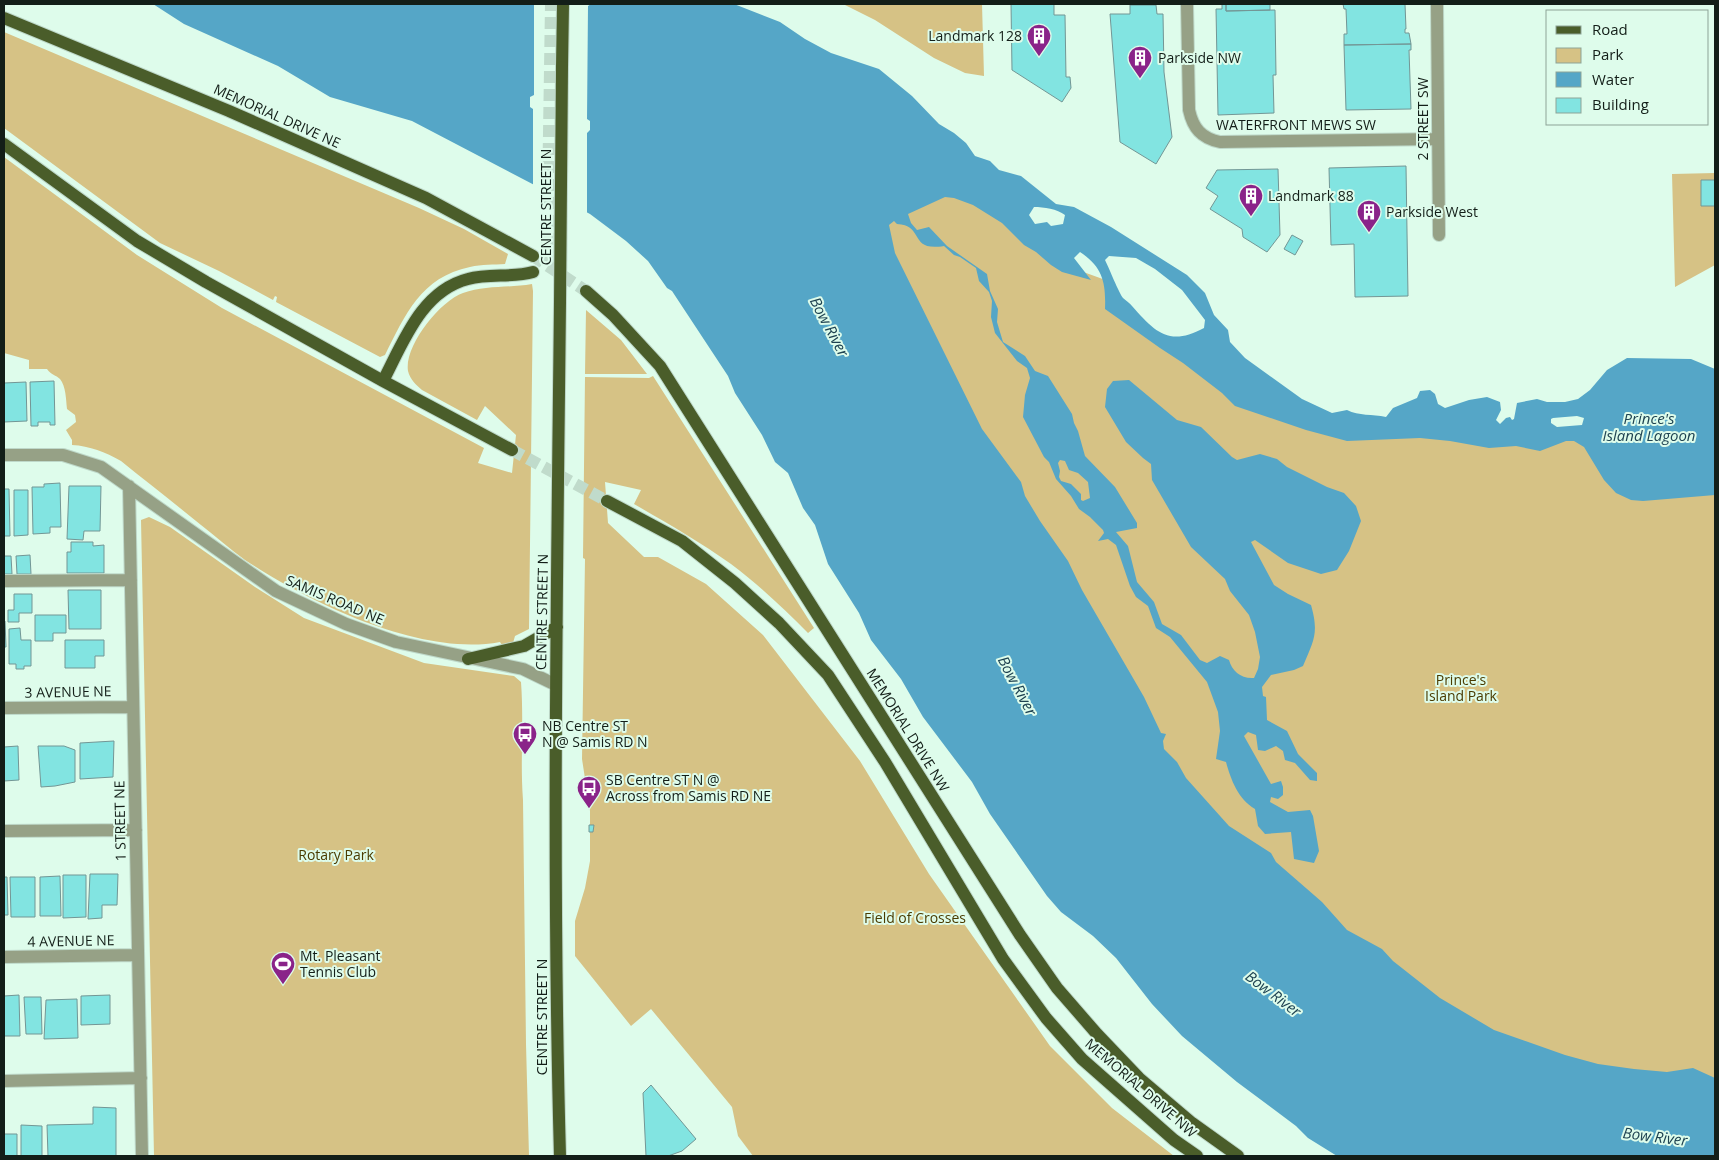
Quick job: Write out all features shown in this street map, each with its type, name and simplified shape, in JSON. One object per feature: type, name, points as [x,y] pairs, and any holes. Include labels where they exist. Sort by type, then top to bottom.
[{"type":"main road","name":"CENTRE STREET N","points":[[560,1156],[557,1045],[556,684],[562,4]]},
{"type":"main road","name":"MEMORIAL DRIVE NE","points":[[4,18],[229,111],[426,198],[533,256]]},
{"type":"main road","points":[[4,144],[137,241],[382,381],[512,450]]},
{"type":"main road","points":[[382,381],[416,318],[428,303],[445,288],[468,279],[533,272]]},
{"type":"main road","name":"MEMORIAL DRIVE NW","points":[[586,291],[614,315],[660,366],[1015,927],[1057,988],[1139,1078],[1192,1123],[1238,1156]]},
{"type":"main road","name":"MEMORIAL DRIVE NW","points":[[607,501],[682,542],[735,583],[780,623],[828,675],[885,762],[1003,958],[1046,1018],[1082,1059],[1174,1140],[1197,1156]]},
{"type":"main road","points":[[468,659],[524,646],[557,627]]},
{"type":"street","name":"WATERFRONT MEWS SW","points":[[1187,4],[1189,110],[1194,126],[1204,137],[1220,142],[1438,139]]},
{"type":"street","name":"2 STREET SW","points":[[1437,4],[1439,235]]},
{"type":"street","name":"SAMIS ROAD NE","points":[[4,455],[63,455],[101,467],[276,592],[346,624],[396,642],[468,659],[522,669],[556,684]]},
{"type":"street","name":"1 STREET NE","points":[[129,486],[142,1156]]},
{"type":"street","points":[[4,581],[131,580]]},
{"type":"street","name":"3 AVENUE NE","points":[[4,708],[133,706]]},
{"type":"street","points":[[4,831],[136,830]]},
{"type":"street","name":"4 AVENUE NE","points":[[4,957],[138,955]]},
{"type":"street","points":[[4,1080],[141,1078]]},
{"type":"green space","points":[[843,4],[982,4],[984,76],[965,73],[934,58],[875,20]]},
{"type":"green space","points":[[4,32],[419,208],[464,229],[508,254],[505,264],[470,267],[439,279],[417,300],[408,312],[385,355],[380,357],[276,302],[277,297],[275,296],[273,300],[219,271],[160,243],[4,128]]},
{"type":"green space","points":[[4,157],[137,255],[222,308],[484,448],[478,463],[512,473],[516,435],[485,406],[477,420],[422,390],[410,377],[408,361],[412,349],[425,326],[444,305],[454,298],[471,290],[532,284],[529,629],[515,636],[513,643],[502,645],[500,642],[469,645],[436,642],[367,623],[301,593],[245,560],[121,461],[97,450],[72,445],[72,440],[66,430],[76,422],[75,415],[67,409],[65,389],[60,379],[47,369],[29,369],[29,360],[4,353]]},
{"type":"green space","points":[[1715,173],[1715,265],[1675,287],[1672,174]]},
{"type":"green space","name":"Prince's Island Park","points":[[944,192],[973,200],[1053,261],[1111,282],[1134,320],[1307,425],[1557,432],[1715,487],[1715,1083],[1597,1068],[1490,1034],[1369,956],[1226,830],[1159,750],[978,432],[887,254],[886,216]]},
{"type":"green space","points":[[586,310],[621,340],[647,374],[585,374]]},
{"type":"green space","name":"Field of Crosses","points":[[653,376],[814,628],[808,633],[771,597],[731,564],[634,504],[641,490],[605,482],[608,523],[644,557],[658,557],[706,584],[763,635],[860,761],[929,874],[1050,1046],[1112,1108],[1174,1156],[753,1156],[738,1136],[732,1107],[651,1009],[631,1026],[575,956],[575,921],[585,888],[590,861],[590,811],[582,759],[585,377],[649,378]]},
{"type":"green space","name":"Rotary Park","points":[[149,517],[170,527],[255,587],[304,618],[424,663],[514,676],[521,682],[529,1156],[154,1156],[141,520]]},
{"type":"water","points":[[153,4],[734,4],[780,22],[805,39],[831,53],[879,69],[912,96],[939,124],[966,143],[975,156],[990,161],[999,170],[1021,176],[1056,204],[1074,207],[1111,227],[1187,275],[1205,293],[1214,315],[1228,330],[1230,342],[1245,358],[1302,399],[1332,413],[1347,410],[1386,417],[1393,408],[1417,398],[1420,391],[1430,390],[1435,394],[1438,404],[1445,408],[1469,400],[1487,397],[1500,402],[1501,410],[1496,420],[1500,424],[1506,418],[1514,419],[1517,403],[1537,399],[1547,402],[1565,402],[1578,399],[1590,390],[1607,370],[1627,358],[1691,359],[1715,369],[1715,495],[1643,501],[1631,500],[1616,493],[1604,480],[1584,447],[1574,441],[1566,441],[1540,451],[1516,446],[1489,448],[1420,438],[1347,441],[1306,430],[1235,406],[1222,393],[1183,363],[1105,309],[1105,291],[1102,276],[1094,264],[1080,252],[1074,258],[1091,280],[1062,272],[1024,245],[1002,223],[973,205],[954,198],[945,197],[908,214],[911,223],[917,230],[929,227],[947,246],[987,274],[990,291],[998,309],[997,322],[1003,342],[1025,356],[1035,371],[1048,376],[1072,414],[1085,456],[1115,487],[1137,523],[1137,528],[1116,532],[1128,546],[1137,582],[1154,602],[1162,624],[1181,635],[1200,660],[1207,663],[1220,656],[1229,660],[1232,668],[1241,676],[1254,678],[1260,657],[1255,632],[1249,615],[1230,591],[1225,579],[1191,547],[1152,480],[1151,464],[1126,442],[1105,407],[1107,389],[1113,381],[1129,380],[1177,420],[1201,427],[1237,460],[1260,454],[1277,459],[1287,467],[1327,487],[1344,493],[1356,506],[1361,521],[1349,551],[1337,570],[1321,574],[1288,563],[1255,540],[1251,542],[1274,585],[1311,605],[1315,623],[1314,636],[1303,666],[1271,675],[1262,687],[1263,696],[1266,697],[1267,720],[1287,731],[1298,754],[1317,773],[1317,781],[1310,780],[1295,763],[1285,760],[1283,751],[1276,746],[1265,751],[1258,750],[1256,735],[1248,732],[1244,736],[1271,784],[1281,781],[1283,795],[1278,799],[1271,797],[1270,802],[1288,812],[1310,810],[1313,816],[1319,851],[1314,863],[1294,859],[1291,832],[1265,834],[1258,826],[1255,809],[1240,794],[1233,782],[1226,762],[1216,759],[1220,731],[1218,712],[1207,682],[1170,637],[1156,628],[1148,606],[1136,597],[1130,586],[1116,545],[1108,539],[1098,541],[1104,533],[1103,530],[1079,509],[1071,496],[1056,479],[1049,462],[1044,457],[1023,417],[1025,395],[1030,378],[1027,368],[1017,361],[995,333],[991,317],[992,301],[989,292],[979,281],[976,268],[954,255],[944,246],[933,247],[925,245],[906,225],[897,224],[894,221],[889,225],[895,253],[982,429],[1021,482],[1025,496],[1068,561],[1082,590],[1144,697],[1161,733],[1166,734],[1163,741],[1164,749],[1177,762],[1186,778],[1229,826],[1271,853],[1276,862],[1322,902],[1347,930],[1382,949],[1393,961],[1440,998],[1494,1030],[1565,1055],[1598,1064],[1667,1072],[1693,1068],[1715,1078],[1715,1156],[1337,1156],[1308,1138],[1296,1126],[1237,1082],[1182,1036],[1152,1004],[1116,958],[1093,936],[1061,912],[1047,896],[990,814],[972,782],[923,717],[901,679],[871,640],[859,613],[828,564],[815,525],[803,508],[788,473],[775,462],[762,435],[735,393],[728,376],[672,291],[667,288],[648,261],[626,241],[590,214],[412,121],[330,97],[278,66],[184,24]],"holes":[[[1034,207],[1058,211],[1065,215],[1063,224],[1051,226],[1047,222],[1035,224],[1029,215]],[[1109,256],[1136,258],[1155,269],[1182,290],[1205,320],[1204,328],[1192,334],[1181,336],[1164,334],[1156,329],[1123,298],[1105,260]],[[1577,416],[1584,418],[1582,425],[1557,427],[1551,423],[1553,418]],[[1060,460],[1065,461],[1069,470],[1078,473],[1088,482],[1090,498],[1081,500],[1081,494],[1071,484],[1061,481],[1058,463]]]},
{"type":"pier","points":[[534,4],[591,4],[588,6],[587,119],[590,121],[590,130],[587,133],[587,216],[533,188],[533,109],[530,107],[530,97],[534,95]]},
{"type":"building","name":"Landmark 128","points":[[1011,4],[1054,4],[1054,15],[1065,15],[1066,77],[1070,77],[1071,88],[1062,102],[1012,70]]},
{"type":"building","points":[[1222,4],[1226,4],[1226,11],[1275,10],[1276,75],[1273,75],[1274,113],[1218,115],[1216,9],[1222,9]]},
{"type":"building","points":[[1226,4],[1270,4],[1270,10],[1226,11]]},
{"type":"building","points":[[1343,4],[1405,4],[1405,33],[1409,33],[1411,44],[1344,45],[1344,34],[1347,34],[1346,9],[1344,9]]},
{"type":"building","name":"Parkside NW","points":[[1130,5],[1156,5],[1157,14],[1163,14],[1164,72],[1172,137],[1156,164],[1120,142],[1110,14],[1130,14]]},
{"type":"building","points":[[1411,44],[1411,50],[1409,50],[1411,109],[1346,110],[1344,45]]},
{"type":"building","name":"Parkside West","points":[[1406,166],[1408,296],[1355,297],[1354,244],[1331,245],[1329,168]]},
{"type":"building","name":"Landmark 88","points":[[1278,169],[1280,235],[1267,252],[1243,237],[1242,229],[1210,209],[1218,196],[1206,188],[1217,170]]},
{"type":"building","points":[[1701,180],[1715,180],[1715,206],[1701,206]]},
{"type":"building","points":[[1292,235],[1303,241],[1295,255],[1284,249]]},
{"type":"building","points":[[54,381],[55,425],[50,425],[50,422],[38,422],[38,426],[31,426],[30,382]]},
{"type":"building","points":[[26,382],[27,421],[4,422],[4,383]]},
{"type":"building","points":[[60,483],[61,527],[50,527],[50,533],[33,534],[32,487],[44,487],[44,484]]},
{"type":"building","points":[[69,486],[101,486],[100,531],[84,531],[83,540],[67,539]]},
{"type":"building","points":[[4,489],[9,489],[10,536],[4,536]]},
{"type":"building","points":[[14,490],[28,490],[28,535],[14,536]]},
{"type":"building","points":[[71,542],[93,542],[93,546],[104,545],[104,573],[67,573],[67,552],[71,552]]},
{"type":"building","points":[[30,555],[31,574],[17,574],[16,556]]},
{"type":"building","points":[[4,556],[11,556],[12,574],[4,574]]},
{"type":"building","points":[[68,590],[101,590],[101,629],[69,629]]},
{"type":"building","points":[[14,594],[32,594],[32,613],[19,613],[19,622],[8,622],[8,610],[14,610]]},
{"type":"building","points":[[35,615],[66,615],[66,633],[53,633],[53,641],[35,641]]},
{"type":"building","points":[[5,621],[6,647],[4,647]]},
{"type":"building","points":[[20,628],[21,640],[31,640],[31,666],[24,666],[24,669],[16,669],[16,664],[9,664],[9,629]]},
{"type":"building","points":[[65,640],[104,640],[104,656],[95,656],[95,668],[65,668]]},
{"type":"building","points":[[114,741],[113,777],[80,779],[80,743]]},
{"type":"building","points":[[18,746],[19,780],[4,781],[4,747]]},
{"type":"building","points":[[38,746],[64,746],[75,750],[75,782],[41,787]]},
{"type":"building","points":[[589,825],[594,825],[593,832],[589,832]]},
{"type":"building","points":[[90,874],[118,874],[117,905],[102,905],[102,918],[88,919]]},
{"type":"building","points":[[63,875],[86,875],[86,917],[63,918]]},
{"type":"building","points":[[60,876],[61,916],[40,916],[40,877]]},
{"type":"building","points":[[4,877],[7,877],[8,915],[4,915]]},
{"type":"building","points":[[10,877],[35,877],[35,917],[11,917]]},
{"type":"building","points":[[19,995],[20,1036],[4,1036],[4,996]]},
{"type":"building","points":[[110,995],[110,1024],[81,1025],[81,996]]},
{"type":"building","points":[[24,997],[41,997],[42,1034],[26,1034]]},
{"type":"building","points":[[77,999],[78,1038],[44,1039],[46,1000]]},
{"type":"building","points":[[651,1085],[696,1139],[682,1151],[668,1156],[646,1156],[643,1093]]},
{"type":"building","points":[[93,1107],[116,1108],[116,1156],[48,1156],[47,1125],[93,1124]]},
{"type":"building","points":[[21,1125],[42,1126],[42,1156],[21,1156]]},
{"type":"building","points":[[4,1134],[17,1134],[17,1156],[4,1156]]},
{"type":"tunnel","points":[[547,263],[551,4]]},
{"type":"tunnel","points":[[533,256],[586,291]]},
{"type":"tunnel","points":[[512,450],[607,501]]},
{"type":"place","name":"Landmark 128","points":[[1039,57]]},
{"type":"place","name":"Parkside NW","points":[[1140,79]]},
{"type":"place","name":"Landmark 88","points":[[1251,217]]},
{"type":"place","name":"Parkside West","points":[[1369,233]]},
{"type":"place","name":"NB Centre ST N @ Samis RD N","points":[[525,755]]},
{"type":"place","name":"SB Centre ST N @ Across from Samis RD NE","points":[[589,809]]},
{"type":"place","name":"Mt. Pleasant Tennis Club","points":[[283,985]]},
{"type":"water label","name":"Bow River","points":[[829,327]]},
{"type":"water label","name":"Prince's Island Lagoon","points":[[1649,428]]},
{"type":"water label","name":"Bow River","points":[[1017,686]]},
{"type":"water label","name":"Bow River","points":[[1273,994]]},
{"type":"water label","name":"Bow River","points":[[1655,1137]]}]
